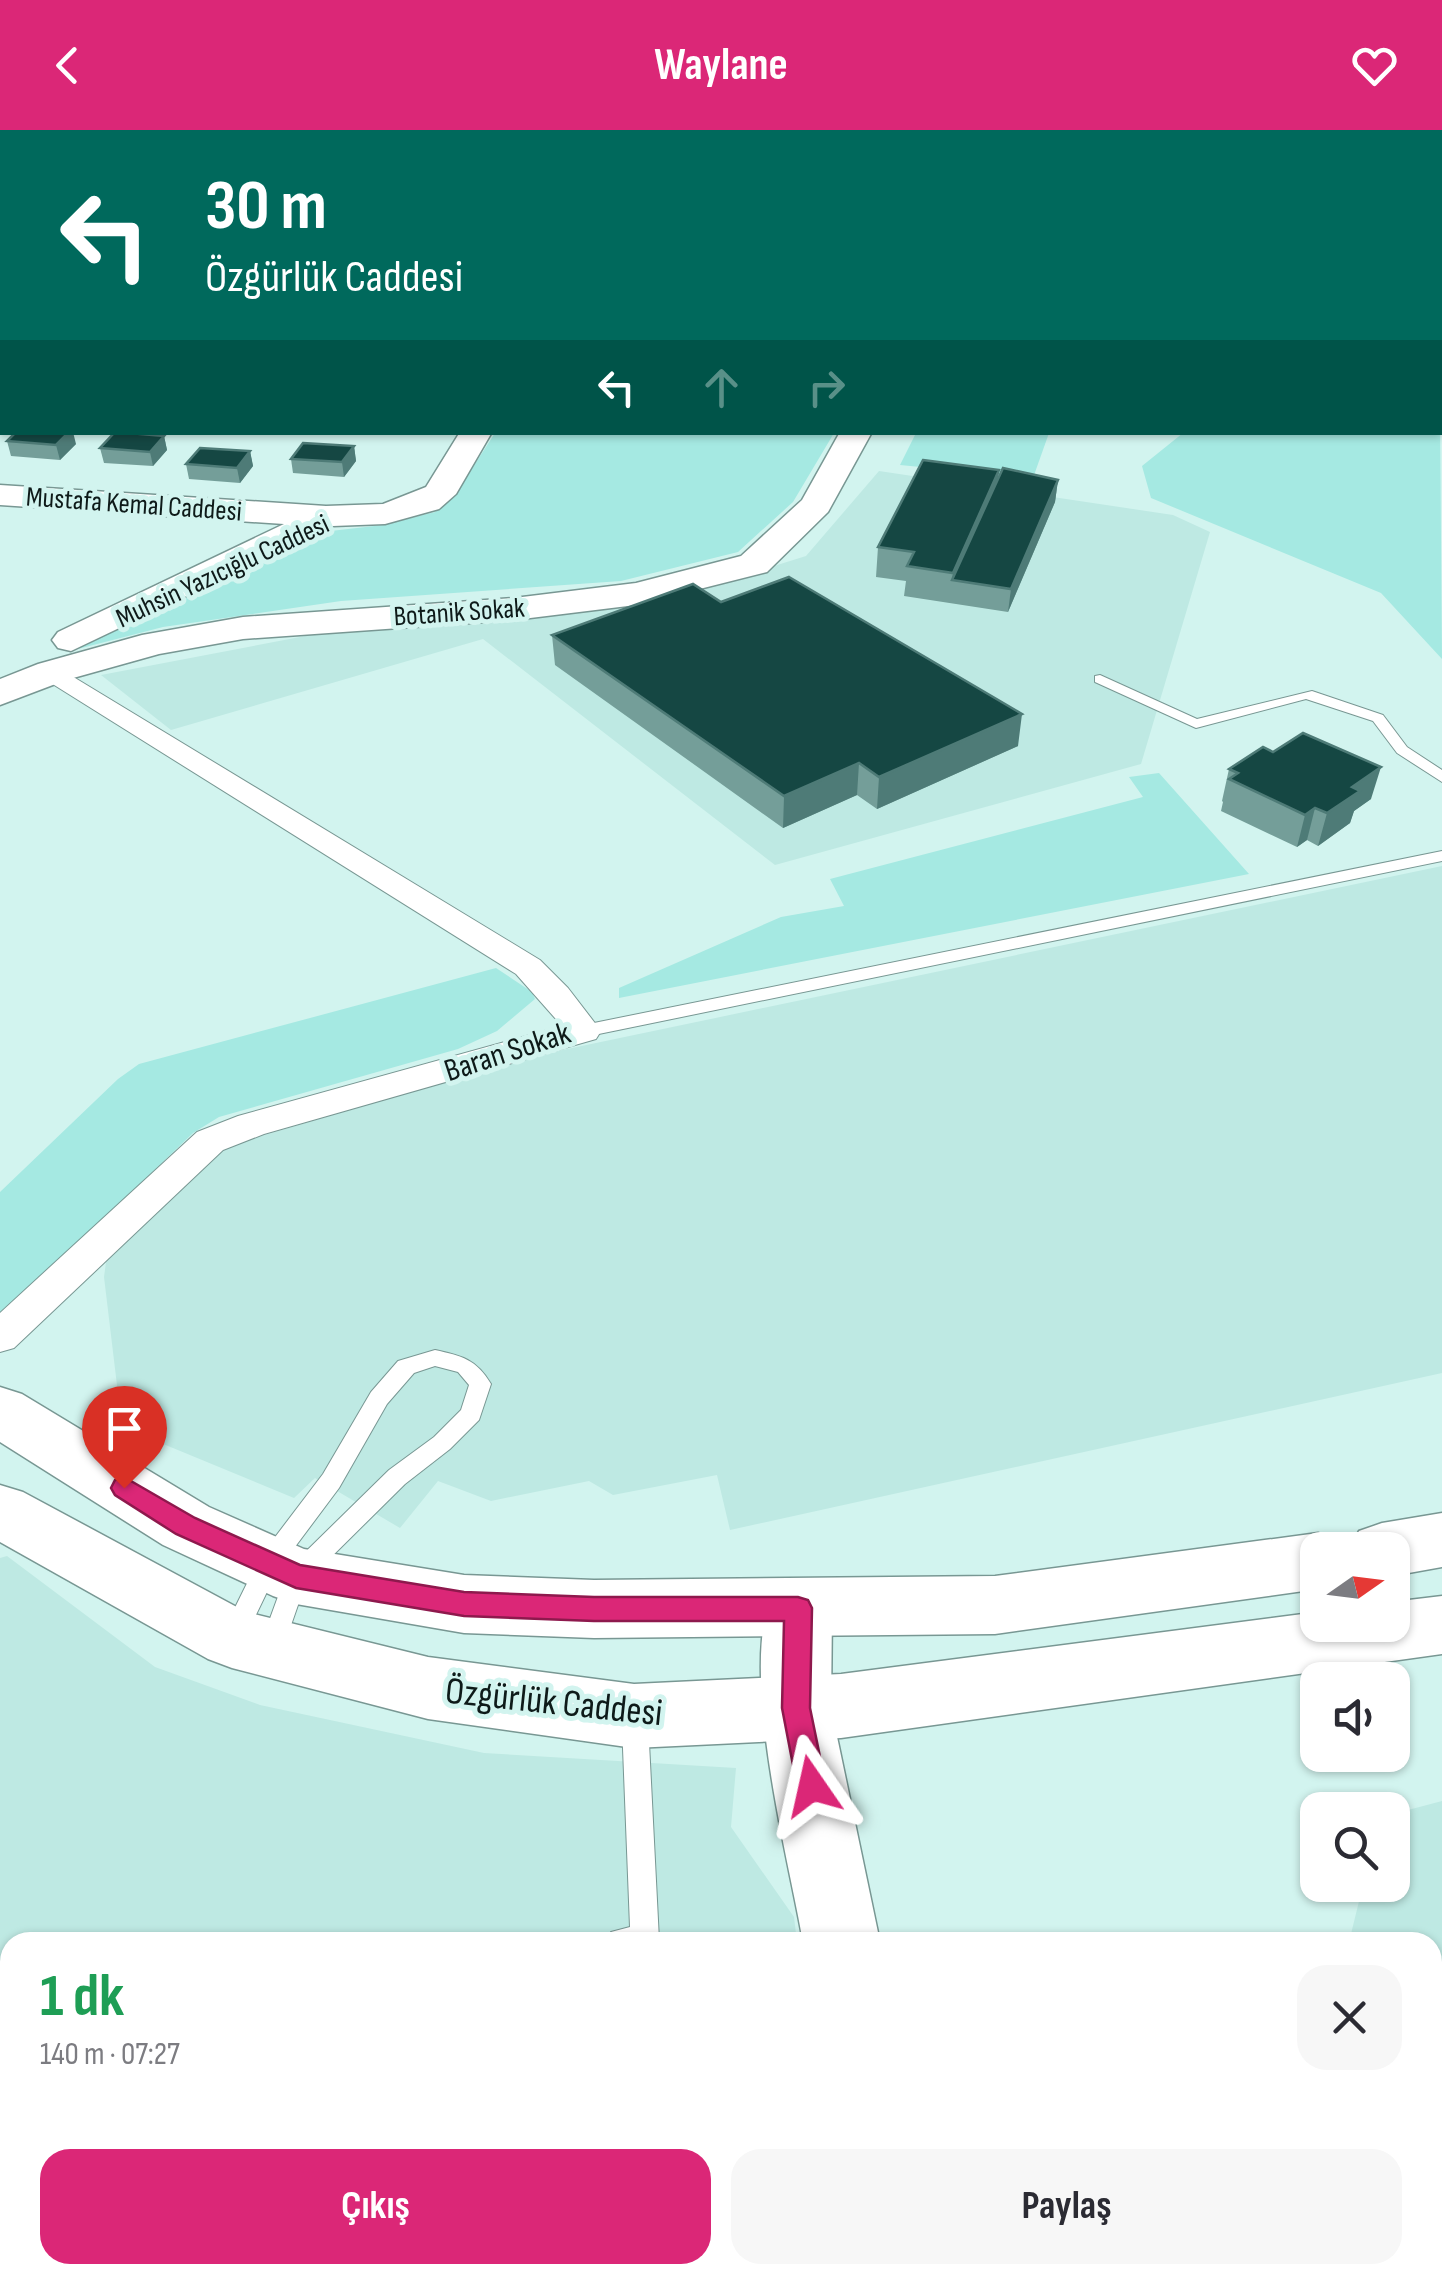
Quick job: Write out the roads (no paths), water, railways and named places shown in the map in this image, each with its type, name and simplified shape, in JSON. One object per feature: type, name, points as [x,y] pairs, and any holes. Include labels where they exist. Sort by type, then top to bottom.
[{"type":"main road","name":"Muhsin Yazıcığlu Caddesi","points":[[0,675],[327,516],[385,514],[427,502],[439,494],[474,435]]},
{"type":"main road","name":"Botanik Sokak","points":[[0,693],[52,672],[155,643],[243,628],[514,608],[636,594],[754,564],[816,506],[854,435]]},
{"type":"main road","name":"Mustafa Kemal Caddesi","points":[[0,495],[327,516]]},
{"type":"main road","points":[[0,1411],[186,1526],[282,1570],[464,1604],[594,1609],[994,1605],[1300,1563]]},
{"type":"main road","name":"Özgürlük Caddesi","points":[[0,1511],[252,1643],[428,1688],[634,1716],[840,1706],[1442,1625]]},
{"type":"main road","points":[[1410,1545],[1442,1540]]},
{"type":"main road","points":[[798,1608],[796,1708],[840,1932]]},
{"type":"street","name":"Baran Sokak","points":[[0,1337],[210,1142],[251,1126],[584,1031],[556,994],[528,967],[52,672]]},
{"type":"lane","points":[[1100,679],[1196,724],[1306,694],[1378,718],[1402,750],[1442,777]]},
{"type":"lane","points":[[584,1031],[1442,856]]},
{"type":"lane","points":[[252,1643],[282,1570],[380,1398],[406,1367],[435,1358],[465,1365],[480,1384],[470,1414],[442,1442],[282,1570],[252,1643]]},
{"type":"lane","points":[[634,1716],[645,1932]]}]
